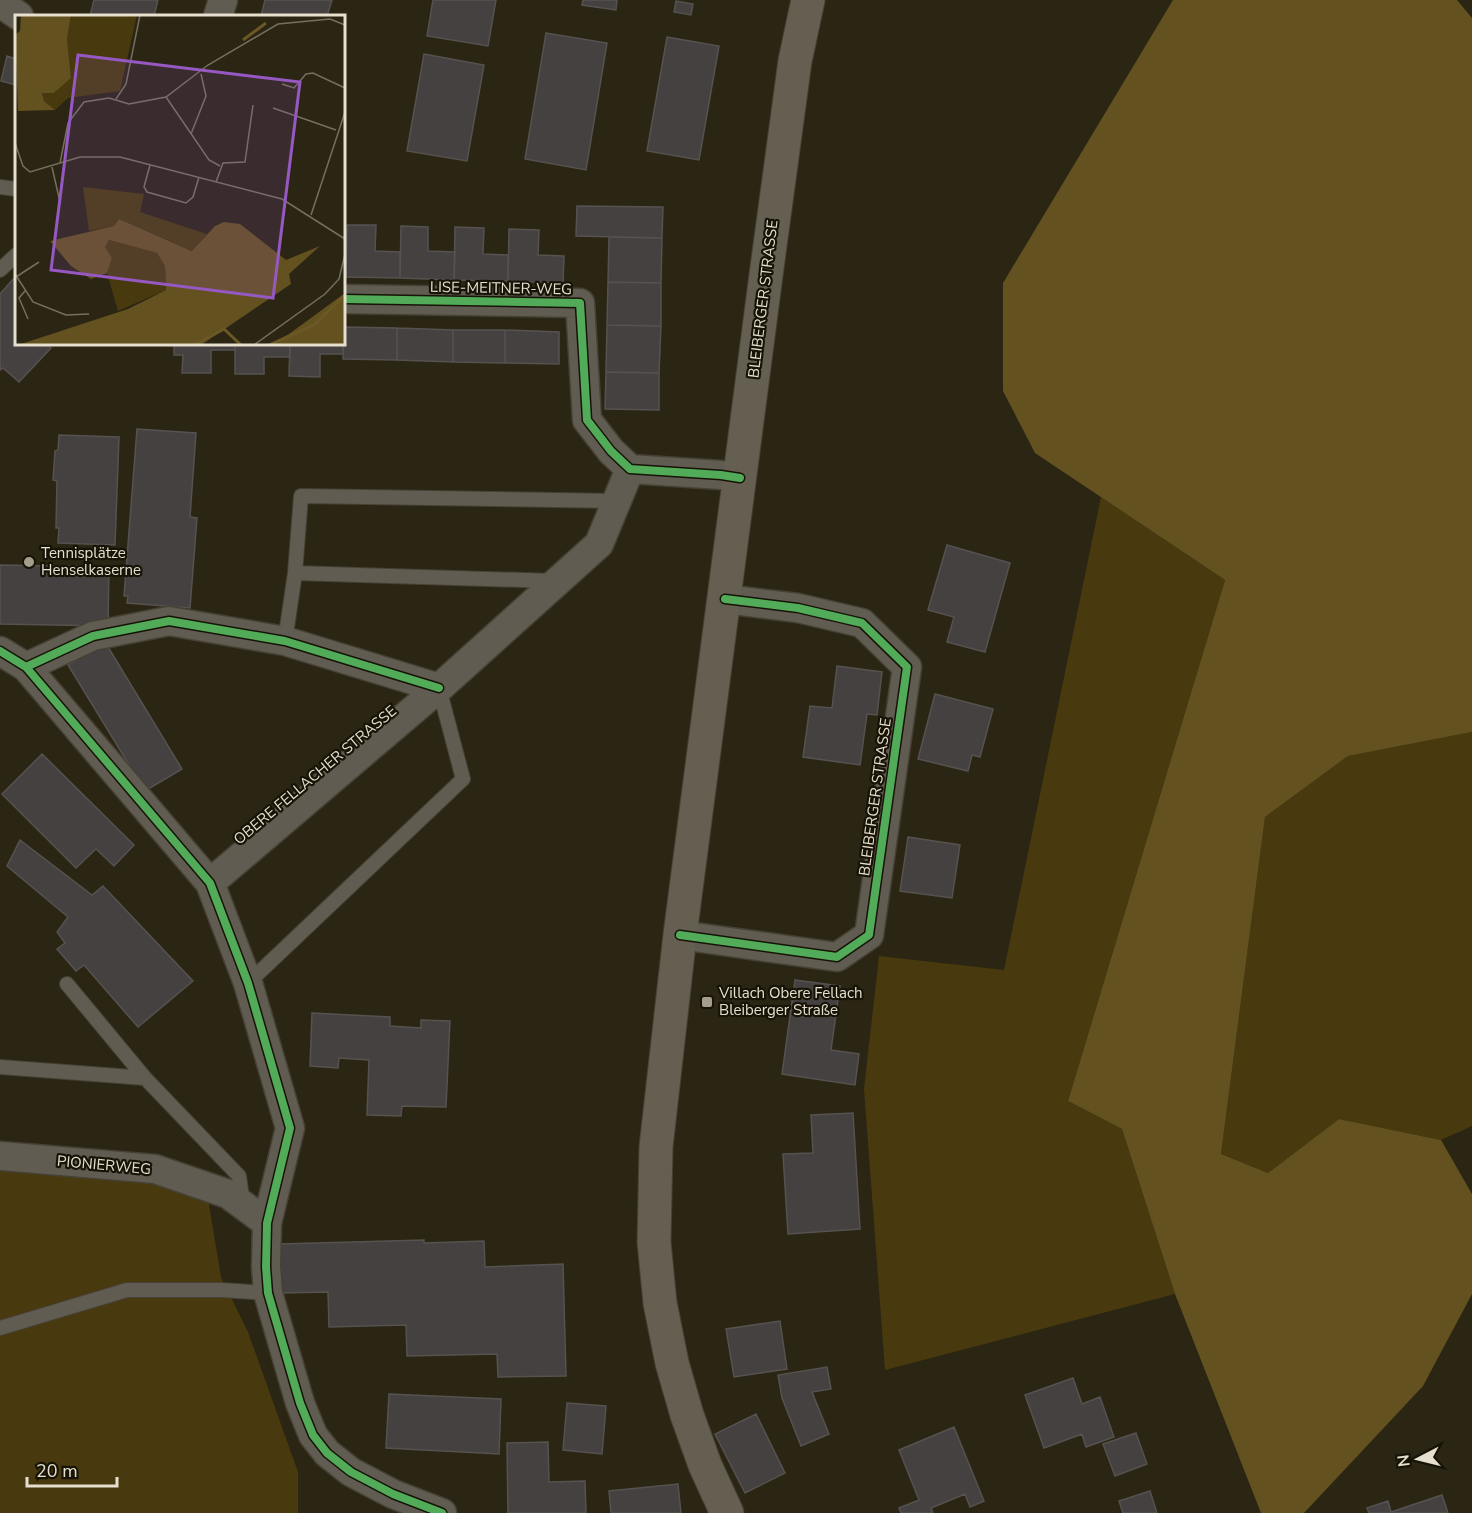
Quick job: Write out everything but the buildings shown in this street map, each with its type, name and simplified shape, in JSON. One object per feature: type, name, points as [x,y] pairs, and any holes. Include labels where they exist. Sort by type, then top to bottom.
[{"type":"main road","name":"BLEIBERGER STRASSE","points":[[727,1513],[694,1435],[672,1363],[660,1303],[654,1242],[656,1147],[680,935],[795,61],[808,0]]},
{"type":"street","points":[[219,15],[222,0]]},
{"type":"street","points":[[0,3],[18,15]]},
{"type":"street","name":"LISE-MEITNER-WEG","points":[[345,299],[580,303],[586,420],[611,451],[630,469]]},
{"type":"street","points":[[630,469],[740,478]]},
{"type":"street","name":"OBERE FELLACHER STRASSE","points":[[210,883],[439,688],[599,544],[630,469]]},
{"type":"street","name":"BLEIBERGER STRASSE","points":[[680,935],[837,957],[869,935],[907,667],[862,623],[798,608],[725,599]]},
{"type":"street","points":[[26,667],[93,636],[170,621],[285,641],[439,688]]},
{"type":"street","points":[[0,651],[26,667],[210,883],[248,983],[290,1128],[267,1222],[266,1268],[268,1293],[300,1403],[313,1435],[327,1453],[351,1472],[393,1494],[442,1513]]},
{"type":"street","name":"PIONIERWEG","points":[[0,1156],[155,1169],[228,1194],[267,1222]]},
{"type":"lane","points":[[0,187],[15,189]]},
{"type":"lane","points":[[0,270],[15,256]]},
{"type":"lane","points":[[285,641],[295,573],[301,496],[617,501]]},
{"type":"lane","points":[[295,573],[559,581]]},
{"type":"lane","points":[[248,983],[463,778],[439,688]]},
{"type":"lane","points":[[67,984],[145,1078],[239,1176],[244,1206]]},
{"type":"lane","points":[[0,1067],[145,1078]]},
{"type":"lane","points":[[0,1328],[127,1290],[221,1290],[268,1293]]},
{"type":"shaded area","points":[[1173,0],[1457,0],[1472,18],[1472,732],[1348,756],[1265,817],[1221,1154],[1268,1173],[1339,1119],[1441,1140],[1472,1194],[1472,1294],[1423,1386],[1304,1513],[1261,1513],[1175,1294],[1122,1129],[1068,1101],[1225,580],[1035,453],[1003,391],[1003,283]]},
{"type":"shaded area","points":[[1101,497],[1225,580],[1068,1101],[1122,1129],[1175,1294],[885,1370],[864,1089],[879,956],[1004,970]]},
{"type":"shaded area","points":[[1472,732],[1472,1126],[1441,1140],[1339,1119],[1268,1173],[1221,1154],[1265,817],[1348,756]]},
{"type":"shaded area","points":[[0,1171],[160,1182],[208,1199],[221,1277],[248,1332],[298,1472],[298,1513],[0,1513]]},
{"type":"cycle path","points":[[345,299],[580,303],[587,420],[611,451],[630,469],[740,478]]},
{"type":"cycle path","points":[[680,935],[837,957],[869,935],[907,667],[862,623],[798,608],[725,599]]},
{"type":"cycle path","points":[[26,667],[93,636],[169,621],[285,641],[439,688]]},
{"type":"cycle path","points":[[0,651],[26,667],[210,883],[248,983],[290,1128],[267,1223],[266,1267],[268,1293],[300,1403],[313,1435],[327,1453],[351,1472],[393,1494],[442,1513]]},
{"type":"place","name":"Tennisplätze Henselkaserne","points":[[29,562]]},
{"type":"place","name":"Villach Obere Fellach Bleiberger Straße","points":[[707,1002]]}]
